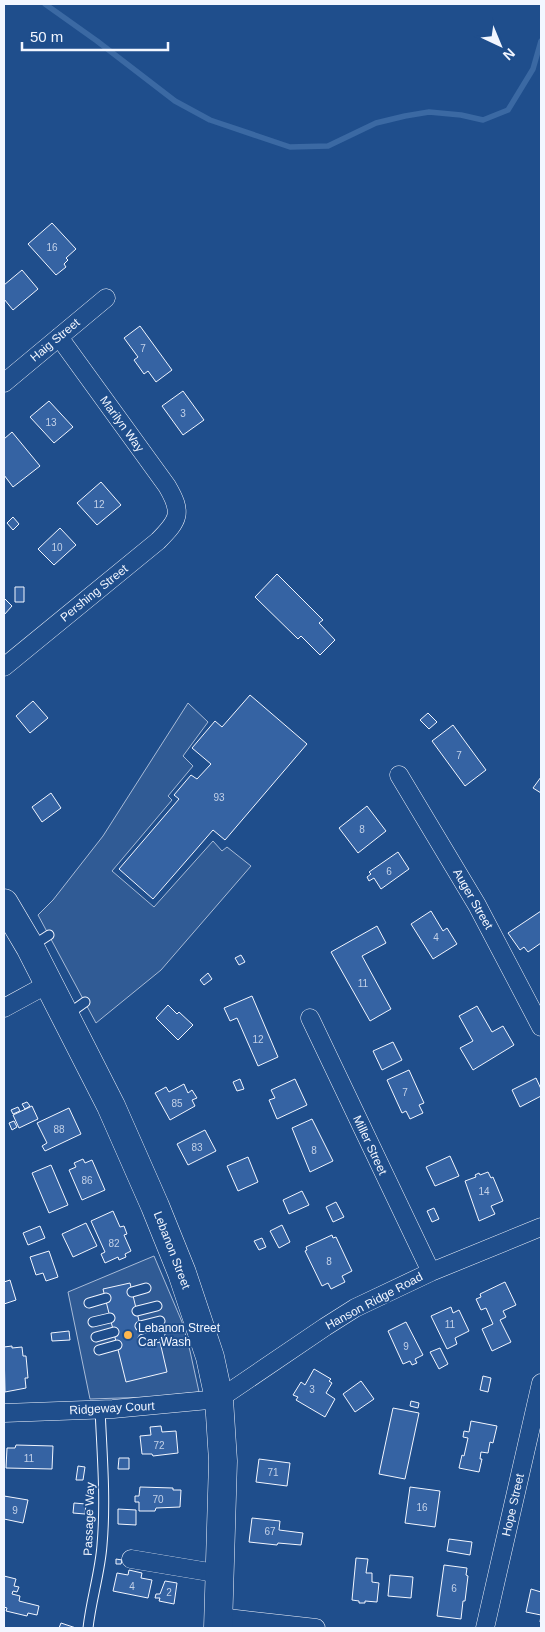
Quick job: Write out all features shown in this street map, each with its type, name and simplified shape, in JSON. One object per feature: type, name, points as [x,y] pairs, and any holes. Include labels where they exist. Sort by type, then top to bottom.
[{"type":"highway","name":"Lebanon Street","points":[[4,903],[39,941],[48,984],[75,1009],[118,1122],[155,1206],[187,1302],[210,1357],[219,1399],[223,1485],[218,1622]]},
{"type":"street","name":"Haig Street","points":[[4,383],[106,298]]},
{"type":"street","name":"Marilyn Way","points":[[59,337],[167,486],[177,505],[177,514]]},
{"type":"street","name":"Pershing Street","points":[[4,667],[158,541],[169,530],[177,514]]},
{"type":"street","name":"Auger Street","points":[[398,775],[477,905],[541,1027]]},
{"type":"street","points":[[4,1008],[48,984]]},
{"type":"street","name":"Miller Street","points":[[310,1018],[431,1272]]},
{"type":"street","name":"Hanson Ridge Road","points":[[219,1399],[338,1318],[356,1308],[431,1272],[541,1226]]},
{"type":"street","name":"Hope Street","points":[[485,1628],[541,1383]]},
{"type":"street","name":"Ridgeway Court","points":[[4,1412],[219,1399]]},
{"type":"street","points":[[131,1559],[221,1574]]},
{"type":"street","points":[[218,1622],[316,1628]]},
{"type":"lane","points":[[132,1292],[146,1288]]},
{"type":"lane","points":[[89,1303],[106,1298]]},
{"type":"lane","points":[[136,1311],[157,1306]]},
{"type":"lane","points":[[93,1322],[110,1318]]},
{"type":"lane","points":[[140,1326],[160,1320]]},
{"type":"lane","points":[[96,1337],[114,1332]]},
{"type":"lane","points":[[143,1339],[160,1334]]},
{"type":"lane","points":[[99,1350],[117,1345]]},
{"type":"lane","name":"Passage Way","points":[[88,1628],[100,1565],[107,1406]]},
{"type":"shaded area","points":[[188,703],[208,722],[183,756],[193,766],[168,796],[172,800],[112,871],[154,907],[213,841],[222,851],[227,847],[251,866],[161,970],[96,1023],[38,915],[53,900],[103,836]]},
{"type":"shaded area","points":[[154,1256],[182,1322],[199,1392],[151,1397],[90,1399],[68,1292]]},
{"type":"building","points":[[52,223],[76,249],[66,258],[68,260],[64,264],[66,267],[56,275],[28,244]]},
{"type":"building","points":[[22,270],[38,289],[13,310],[4,299],[4,285]]},
{"type":"building","points":[[140,326],[172,370],[156,382],[148,371],[144,374],[134,360],[138,357],[124,338]]},
{"type":"building","points":[[183,391],[204,420],[183,435],[162,406]]},
{"type":"building","points":[[49,401],[73,427],[54,443],[30,417]]},
{"type":"building","points":[[12,432],[40,466],[13,487],[4,475],[4,439]]},
{"type":"building","points":[[101,482],[121,505],[97,525],[77,503]]},
{"type":"building","points":[[13,517],[19,524],[13,530],[7,523]]},
{"type":"building","points":[[60,528],[76,545],[54,565],[38,549]]},
{"type":"building","points":[[277,574],[323,620],[319,623],[335,640],[320,655],[301,636],[298,639],[255,597]]},
{"type":"building","points":[[15,587],[24,587],[24,602],[15,602]]},
{"type":"building","points":[[4,598],[12,606],[4,615]]},
{"type":"building","points":[[250,695],[307,744],[225,840],[213,830],[153,899],[119,869],[179,799],[174,795],[191,775],[197,779],[211,764],[192,748],[215,721],[222,727]]},
{"type":"building","points":[[33,701],[48,718],[30,733],[16,716]]},
{"type":"building","points":[[428,713],[437,722],[429,729],[420,720]]},
{"type":"building","points":[[453,725],[486,770],[465,786],[432,741]]},
{"type":"building","points":[[541,777],[541,793],[533,788]]},
{"type":"building","points":[[51,793],[61,808],[42,822],[32,807]]},
{"type":"building","points":[[367,806],[386,831],[358,853],[339,828]]},
{"type":"building","points":[[398,852],[409,869],[381,889],[374,878],[369,881],[367,877],[371,874],[369,872]]},
{"type":"building","points":[[431,911],[443,931],[447,928],[457,944],[433,959],[411,924]]},
{"type":"building","points":[[541,911],[541,943],[528,952],[524,947],[520,950],[508,933]]},
{"type":"building","points":[[377,926],[386,943],[362,956],[391,1009],[370,1021],[331,952]]},
{"type":"building","points":[[241,955],[245,962],[239,965],[235,958]]},
{"type":"building","points":[[208,973],[212,979],[204,985],[200,980]]},
{"type":"building","points":[[252,996],[278,1057],[258,1066],[237,1018],[230,1021],[224,1008]]},
{"type":"building","points":[[168,1005],[193,1025],[178,1040],[156,1018]]},
{"type":"building","points":[[477,1006],[492,1032],[503,1026],[514,1045],[473,1070],[460,1048],[473,1041],[459,1016]]},
{"type":"building","points":[[393,1042],[402,1060],[382,1070],[373,1051]]},
{"type":"building","points":[[409,1070],[424,1103],[419,1105],[423,1113],[410,1119],[406,1111],[402,1113],[387,1080]]},
{"type":"building","points":[[536,1078],[541,1089],[541,1096],[520,1107],[512,1090]]},
{"type":"building","points":[[240,1079],[244,1089],[237,1091],[233,1082]]},
{"type":"building","points":[[295,1079],[307,1105],[277,1119],[269,1100],[275,1098],[271,1090]]},
{"type":"building","points":[[184,1084],[188,1093],[192,1090],[197,1098],[192,1100],[195,1106],[170,1120],[155,1093],[166,1087],[169,1092]]},
{"type":"building","points":[[27,1102],[30,1106],[25,1109],[22,1104]]},
{"type":"building","points":[[32,1106],[38,1119],[19,1128],[13,1115]]},
{"type":"building","points":[[18,1107],[20,1111],[13,1114],[11,1110]]},
{"type":"building","points":[[69,1108],[81,1134],[45,1151],[42,1146],[47,1143],[37,1123]]},
{"type":"building","points":[[312,1119],[333,1161],[310,1172],[292,1128]]},
{"type":"building","points":[[14,1121],[17,1127],[12,1130],[9,1123]]},
{"type":"building","points":[[205,1130],[216,1151],[188,1165],[177,1144]]},
{"type":"building","points":[[450,1156],[459,1176],[435,1186],[426,1167]]},
{"type":"building","points":[[248,1157],[258,1182],[238,1191],[227,1166]]},
{"type":"building","points":[[83,1159],[85,1163],[92,1160],[105,1190],[82,1200],[69,1170],[76,1167],[74,1163]]},
{"type":"building","points":[[51,1165],[68,1205],[49,1213],[32,1173]]},
{"type":"building","points":[[488,1172],[491,1178],[493,1177],[503,1201],[491,1206],[495,1214],[479,1221],[465,1181],[476,1177],[475,1175],[479,1173],[480,1175]]},
{"type":"building","points":[[302,1191],[309,1205],[289,1214],[283,1200]]},
{"type":"building","points":[[336,1202],[344,1217],[333,1222],[326,1207]]},
{"type":"building","points":[[434,1208],[439,1219],[432,1222],[427,1211]]},
{"type":"building","points":[[113,1211],[120,1227],[124,1226],[127,1234],[124,1235],[131,1251],[125,1254],[126,1257],[119,1260],[118,1257],[105,1263],[101,1254],[105,1252],[91,1221]]},
{"type":"building","points":[[86,1223],[97,1246],[73,1257],[62,1234]]},
{"type":"building","points":[[282,1225],[290,1242],[279,1248],[270,1231]]},
{"type":"building","points":[[40,1226],[45,1238],[28,1245],[23,1233]]},
{"type":"building","points":[[332,1235],[333,1238],[336,1237],[352,1271],[342,1276],[345,1282],[331,1289],[328,1283],[322,1286],[305,1251],[307,1250],[306,1247]]},
{"type":"building","points":[[262,1238],[266,1247],[259,1250],[254,1241]]},
{"type":"building","points":[[49,1251],[58,1277],[46,1281],[43,1273],[36,1275],[30,1257]]},
{"type":"building","points":[[10,1280],[16,1300],[4,1304],[4,1282]]},
{"type":"building","points":[[505,1282],[516,1305],[503,1311],[506,1317],[500,1320],[511,1342],[492,1351],[482,1329],[493,1324],[486,1308],[481,1310],[476,1299],[481,1297],[480,1294]]},
{"type":"building","name":"Lebanon Street Car Wash","points":[[130,1283],[145,1346],[160,1342],[167,1372],[126,1382],[103,1289]]},
{"type":"building","points":[[451,1307],[453,1313],[459,1310],[469,1331],[455,1338],[457,1344],[447,1349],[431,1316]]},
{"type":"building","points":[[406,1322],[423,1355],[415,1359],[417,1363],[412,1365],[410,1361],[403,1364],[388,1331]]},
{"type":"building","points":[[69,1331],[70,1340],[52,1341],[51,1333]]},
{"type":"building","points":[[12,1346],[12,1348],[22,1347],[23,1356],[26,1356],[28,1378],[25,1378],[26,1388],[5,1392],[4,1347]]},
{"type":"building","points":[[440,1348],[448,1364],[439,1369],[430,1352]]},
{"type":"building","points":[[314,1369],[331,1379],[329,1381],[332,1383],[326,1393],[335,1399],[325,1417],[296,1400],[298,1397],[293,1395],[301,1382],[305,1385]]},
{"type":"building","points":[[483,1376],[491,1378],[488,1392],[480,1390]]},
{"type":"building","points":[[361,1381],[374,1399],[355,1412],[343,1394]]},
{"type":"building","points":[[411,1401],[419,1403],[418,1408],[410,1406]]},
{"type":"building","points":[[393,1408],[419,1413],[405,1479],[379,1474]]},
{"type":"building","points":[[471,1421],[497,1426],[493,1443],[490,1442],[488,1453],[481,1452],[480,1459],[482,1459],[479,1472],[459,1468],[468,1438],[463,1437],[464,1431],[469,1432]]},
{"type":"building","points":[[161,1426],[162,1432],[176,1431],[178,1453],[153,1456],[152,1454],[142,1454],[140,1436],[151,1435],[150,1427]]},
{"type":"building","points":[[16,1445],[53,1446],[52,1469],[6,1468],[7,1448],[15,1448]]},
{"type":"building","points":[[119,1458],[129,1458],[129,1469],[118,1469]]},
{"type":"building","points":[[259,1459],[290,1463],[287,1486],[256,1482]]},
{"type":"building","points":[[78,1466],[85,1467],[83,1480],[76,1480]]},
{"type":"building","points":[[140,1487],[181,1490],[180,1507],[156,1508],[155,1511],[139,1511],[139,1502],[135,1502],[135,1496],[139,1496]]},
{"type":"building","points":[[410,1487],[440,1491],[435,1527],[405,1523]]},
{"type":"building","points":[[4,1496],[28,1500],[23,1523],[4,1519]]},
{"type":"building","points":[[74,1503],[86,1504],[85,1514],[73,1513]]},
{"type":"building","points":[[118,1509],[136,1510],[136,1525],[118,1524]]},
{"type":"building","points":[[252,1518],[280,1521],[279,1530],[303,1533],[301,1545],[249,1542]]},
{"type":"building","points":[[449,1539],[472,1542],[470,1555],[447,1551]]},
{"type":"building","points":[[356,1558],[368,1559],[366,1573],[372,1573],[372,1582],[379,1583],[377,1602],[365,1601],[365,1603],[359,1603],[359,1601],[352,1600]]},
{"type":"building","points":[[116,1559],[122,1560],[121,1564],[116,1564]]},
{"type":"building","points":[[444,1565],[467,1568],[466,1575],[468,1576],[461,1619],[437,1616]]},
{"type":"building","points":[[129,1570],[142,1573],[141,1578],[152,1580],[148,1598],[113,1591],[117,1573],[128,1575]]},
{"type":"building","points":[[390,1575],[413,1577],[411,1598],[388,1596]]},
{"type":"building","points":[[4,1576],[16,1579],[14,1586],[19,1587],[17,1592],[13,1591],[12,1594],[20,1596],[19,1601],[39,1606],[37,1615],[28,1613],[27,1616],[6,1611],[7,1608],[4,1607]]},
{"type":"building","points":[[165,1581],[177,1583],[174,1604],[159,1601],[160,1598],[155,1598],[156,1594],[160,1594]]},
{"type":"building","points":[[531,1589],[541,1592],[541,1615],[526,1612]]},
{"type":"building","points":[[61,1623],[76,1628],[59,1628]]},
{"type":"waterway","points":[[45,4],[175,101],[210,120],[290,147],[328,146],[376,123],[405,116],[429,112],[461,115],[483,120],[508,110],[533,69],[541,41]]},
{"type":"place","name":"Lebanon Street Car Wash","points":[[128,1335]]}]
